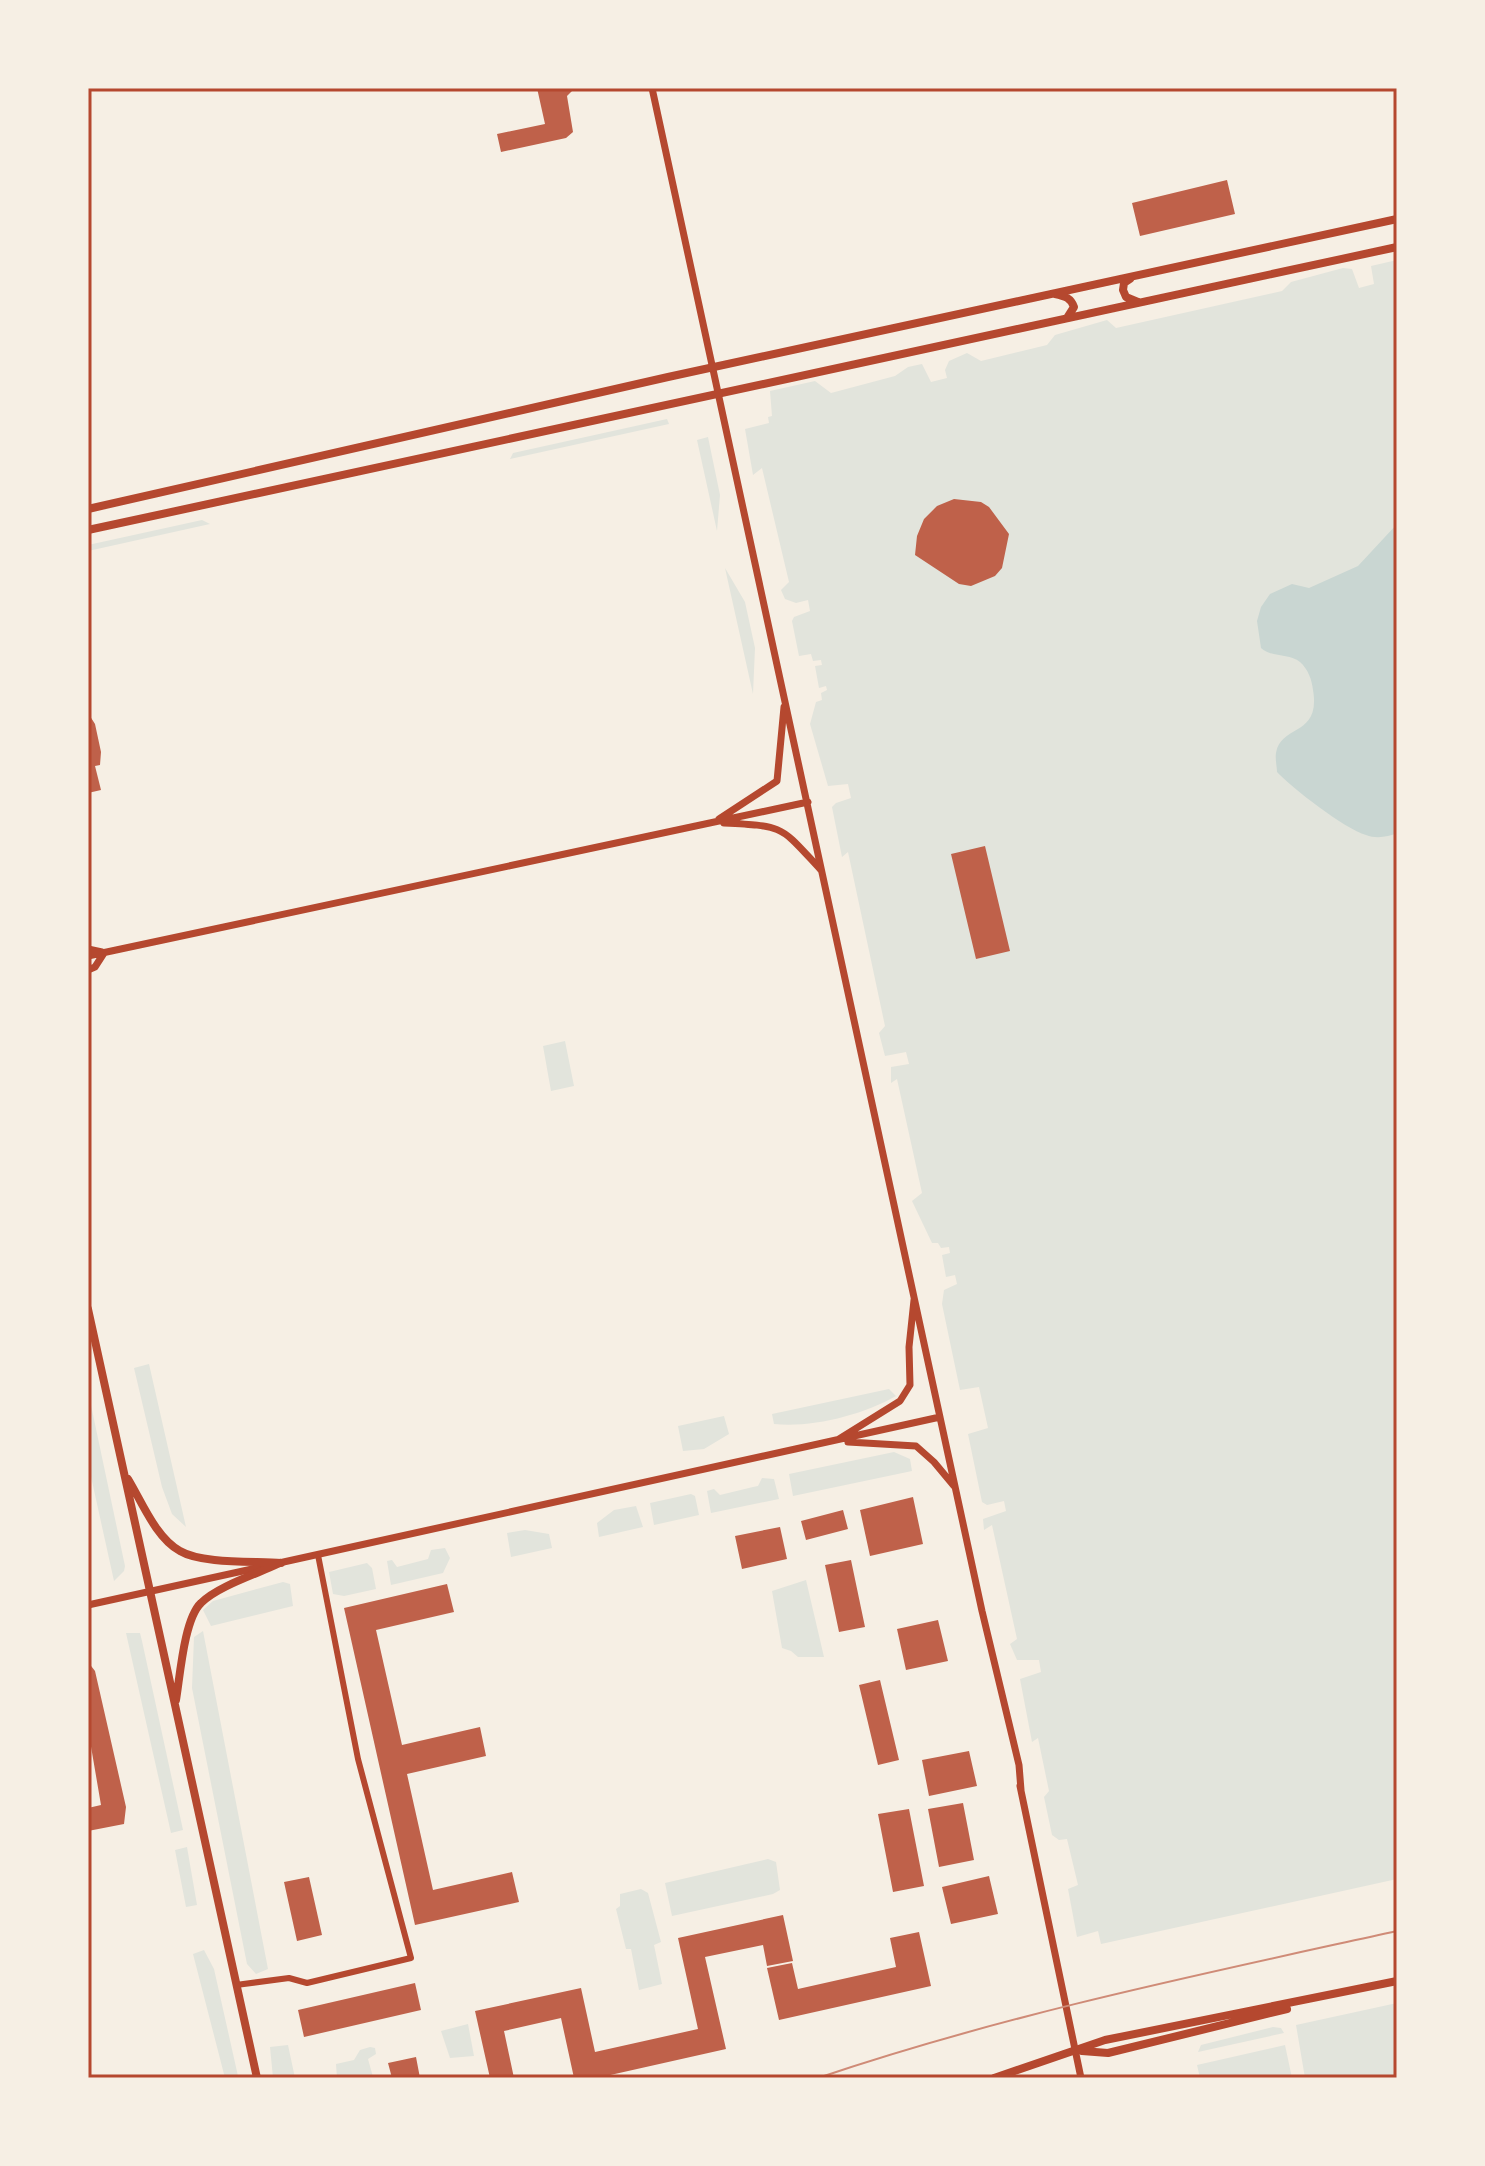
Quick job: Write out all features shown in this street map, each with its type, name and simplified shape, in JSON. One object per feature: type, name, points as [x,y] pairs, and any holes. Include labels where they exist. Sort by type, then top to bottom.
[{"type":"main road","points":[[88,509],[712,368],[1397,219]]},
{"type":"main road","points":[[88,530],[1397,247]]},
{"type":"main road","points":[[1134,276],[1124,283],[1123,290],[1126,297],[1141,303]]},
{"type":"main road","points":[[1052,293],[1066,296],[1073,302],[1071,316],[1063,320]]},
{"type":"main road","points":[[88,1309],[257,2078]]},
{"type":"main road","points":[[124,1472],[163,1537],[178,1551],[206,1558],[281,1563]]},
{"type":"main road","points":[[175,1706],[193,1614],[198,1606],[215,1594],[281,1563]]},
{"type":"main road","points":[[994,2078],[1105,2040],[1397,1981]]},
{"type":"street","points":[[652,88],[955,1488],[1019,1765],[1021,1790],[1081,2078]]},
{"type":"street","points":[[714,822],[777,781],[784,699]]},
{"type":"street","points":[[88,956],[808,802]]},
{"type":"street","points":[[714,822],[769,825],[781,829],[821,870]]},
{"type":"street","points":[[88,949],[104,953]]},
{"type":"street","points":[[88,970],[95,967],[104,953]]},
{"type":"street","points":[[834,1442],[900,1401],[910,1385],[909,1347],[914,1293]]},
{"type":"street","points":[[88,1605],[940,1417]]},
{"type":"street","points":[[834,1442],[916,1446],[955,1488]]},
{"type":"street","points":[[236,1985],[289,1978],[307,1983],[411,1958],[358,1759],[318,1555]]},
{"type":"shaded area","points":[[1397,260],[1397,1879],[1101,1944],[1098,1931],[1077,1937],[1068,1889],[1078,1885],[1067,1839],[1059,1840],[1052,1835],[1044,1797],[1049,1791],[1038,1738],[1032,1742],[1020,1679],[1041,1672],[1039,1660],[1017,1660],[1010,1644],[1017,1639],[992,1525],[984,1530],[983,1519],[1006,1511],[1004,1501],[987,1505],[982,1502],[968,1434],[988,1428],[979,1387],[960,1390],[942,1304],[944,1290],[957,1284],[955,1275],[946,1277],[942,1255],[950,1253],[949,1247],[941,1248],[938,1243],[932,1243],[912,1201],[922,1193],[897,1079],[891,1083],[891,1067],[909,1064],[906,1052],[885,1056],[879,1033],[885,1026],[848,852],[842,857],[832,807],[851,798],[848,784],[828,786],[810,724],[816,702],[822,700],[821,693],[827,690],[826,686],[819,688],[815,666],[822,665],[821,660],[813,661],[811,654],[799,656],[792,621],[794,617],[810,611],[808,600],[796,603],[785,599],[781,590],[789,582],[762,468],[753,475],[745,429],[769,423],[768,417],[772,416],[770,391],[815,381],[831,393],[895,376],[908,367],[922,364],[931,382],[947,378],[945,370],[949,361],[967,353],[981,361],[1047,345],[1055,335],[1107,320],[1116,328],[1282,291],[1291,282],[1343,268],[1352,269],[1359,288],[1374,284],[1371,266]]},
{"type":"shaded area","points":[[667,419],[669,424],[510,459],[513,453]]},
{"type":"shaded area","points":[[708,437],[720,495],[717,531],[697,440]]},
{"type":"shaded area","points":[[202,520],[210,524],[88,551],[88,545]]},
{"type":"shaded area","points":[[1397,524],[1397,833],[1374,837],[1333,817],[1277,772],[1279,744],[1311,716],[1314,705],[1312,682],[1300,662],[1261,648],[1257,621],[1261,607],[1270,594],[1292,584],[1309,588],[1358,566]]},
{"type":"shaded area","points":[[725,568],[745,602],[755,648],[753,694]]},
{"type":"shaded area","points":[[565,1041],[574,1086],[551,1091],[543,1046]]},
{"type":"shaded area","points":[[149,1364],[186,1527],[172,1514],[162,1487],[134,1368]]},
{"type":"shaded area","points":[[889,1389],[896,1396],[853,1414],[821,1422],[774,1424],[772,1414]]},
{"type":"shaded area","points":[[88,1391],[125,1566],[114,1581],[88,1463]]},
{"type":"shaded area","points":[[724,1416],[729,1434],[704,1449],[683,1451],[678,1426]]},
{"type":"shaded area","points":[[894,1452],[910,1459],[912,1471],[793,1496],[789,1474]]},
{"type":"shaded area","points":[[762,1478],[774,1479],[779,1499],[711,1513],[707,1491],[714,1489],[720,1495],[758,1486]]},
{"type":"shaded area","points":[[691,1494],[695,1496],[699,1515],[654,1525],[650,1503]]},
{"type":"shaded area","points":[[636,1506],[643,1527],[599,1537],[597,1523],[614,1510]]},
{"type":"shaded area","points":[[525,1530],[549,1534],[552,1548],[511,1557],[507,1533]]},
{"type":"shaded area","points":[[445,1548],[450,1558],[443,1573],[391,1585],[387,1561],[392,1560],[397,1567],[428,1559],[431,1550]]},
{"type":"shaded area","points":[[367,1563],[372,1568],[376,1589],[344,1596],[333,1594],[329,1572]]},
{"type":"shaded area","points":[[806,1580],[824,1657],[798,1657],[782,1648],[772,1591]]},
{"type":"shaded area","points":[[283,1582],[290,1584],[293,1606],[211,1626],[203,1610],[213,1601]]},
{"type":"shaded area","points":[[203,1631],[268,1969],[256,1974],[247,1964],[192,1688],[194,1637]]},
{"type":"shaded area","points":[[126,1633],[140,1633],[183,1830],[171,1833]]},
{"type":"shaded area","points":[[187,1847],[197,1905],[186,1907],[175,1850]]},
{"type":"shaded area","points":[[768,1859],[776,1862],[780,1890],[672,1916],[665,1883]]},
{"type":"shaded area","points":[[641,1889],[648,1893],[661,1942],[654,1945],[662,1984],[639,1990],[631,1949],[626,1949],[616,1909],[620,1906],[620,1894]]},
{"type":"shaded area","points":[[204,1950],[214,1969],[238,2076],[225,2078],[193,1954]]},
{"type":"shaded area","points":[[1397,2003],[1397,2078],[1305,2078],[1296,2025]]},
{"type":"shaded area","points":[[468,2024],[474,2056],[450,2058],[441,2031]]},
{"type":"shaded area","points":[[1273,2027],[1281,2028],[1284,2033],[1198,2052],[1201,2045]]},
{"type":"shaded area","points":[[288,2045],[295,2078],[273,2078],[270,2047]]},
{"type":"shaded area","points":[[1285,2045],[1292,2078],[1200,2078],[1197,2065]]},
{"type":"shaded area","points":[[375,2048],[376,2054],[368,2059],[373,2077],[337,2078],[336,2064],[354,2060],[360,2050]]},
{"type":"building","points":[[537,88],[575,88],[567,96],[573,132],[566,138],[501,152],[497,134],[545,124]]},
{"type":"building","points":[[1227,180],[1235,214],[1140,236],[1132,203]]},
{"type":"building","points":[[954,499],[981,502],[989,507],[1009,534],[1002,568],[995,576],[971,586],[959,584],[915,555],[917,536],[924,519],[937,506]]},
{"type":"building","points":[[88,713],[95,724],[101,752],[100,765],[95,766],[101,790],[88,793]]},
{"type":"building","points":[[985,846],[1010,951],[976,959],[951,854]]},
{"type":"building","points":[[913,1497],[923,1544],[870,1556],[860,1510]]},
{"type":"building","points":[[843,1510],[848,1529],[806,1540],[801,1521]]},
{"type":"building","points":[[780,1527],[787,1559],[742,1569],[735,1536]]},
{"type":"building","points":[[851,1560],[865,1627],[839,1632],[825,1565]]},
{"type":"building","points":[[447,1584],[454,1612],[376,1630],[402,1745],[480,1727],[486,1756],[407,1774],[433,1890],[512,1872],[519,1902],[415,1925],[344,1608]]},
{"type":"building","points":[[938,1620],[948,1661],[906,1670],[897,1629]]},
{"type":"building","points":[[88,1662],[95,1671],[126,1807],[124,1824],[88,1831],[88,1808],[101,1805],[88,1729]]},
{"type":"building","points":[[880,1680],[899,1760],[878,1765],[859,1685]]},
{"type":"building","points":[[969,1751],[977,1786],[929,1796],[922,1760]]},
{"type":"building","points":[[963,1803],[974,1860],[939,1867],[928,1809]]},
{"type":"building","points":[[909,1809],[924,1886],[893,1892],[878,1814]]},
{"type":"building","points":[[989,1876],[998,1914],[951,1924],[942,1887]]},
{"type":"building","points":[[309,1877],[322,1935],[297,1941],[284,1882]]},
{"type":"building","points":[[783,1915],[793,1961],[767,1966],[763,1945],[705,1957],[726,2049],[597,2078],[574,2078],[561,2018],[504,2031],[514,2078],[490,2078],[475,2011],[581,1988],[595,2052],[698,2029],[678,1938]]},
{"type":"building","points":[[919,1932],[931,1986],[779,2020],[767,1968],[792,1963],[798,1989],[896,1967],[890,1938]]},
{"type":"building","points":[[415,1983],[421,2010],[304,2037],[298,2010]]},
{"type":"building","points":[[416,2057],[420,2078],[392,2078],[388,2063]]},
{"type":"tram line","points":[[818,2078],[1033,2015],[1397,1931]]}]
